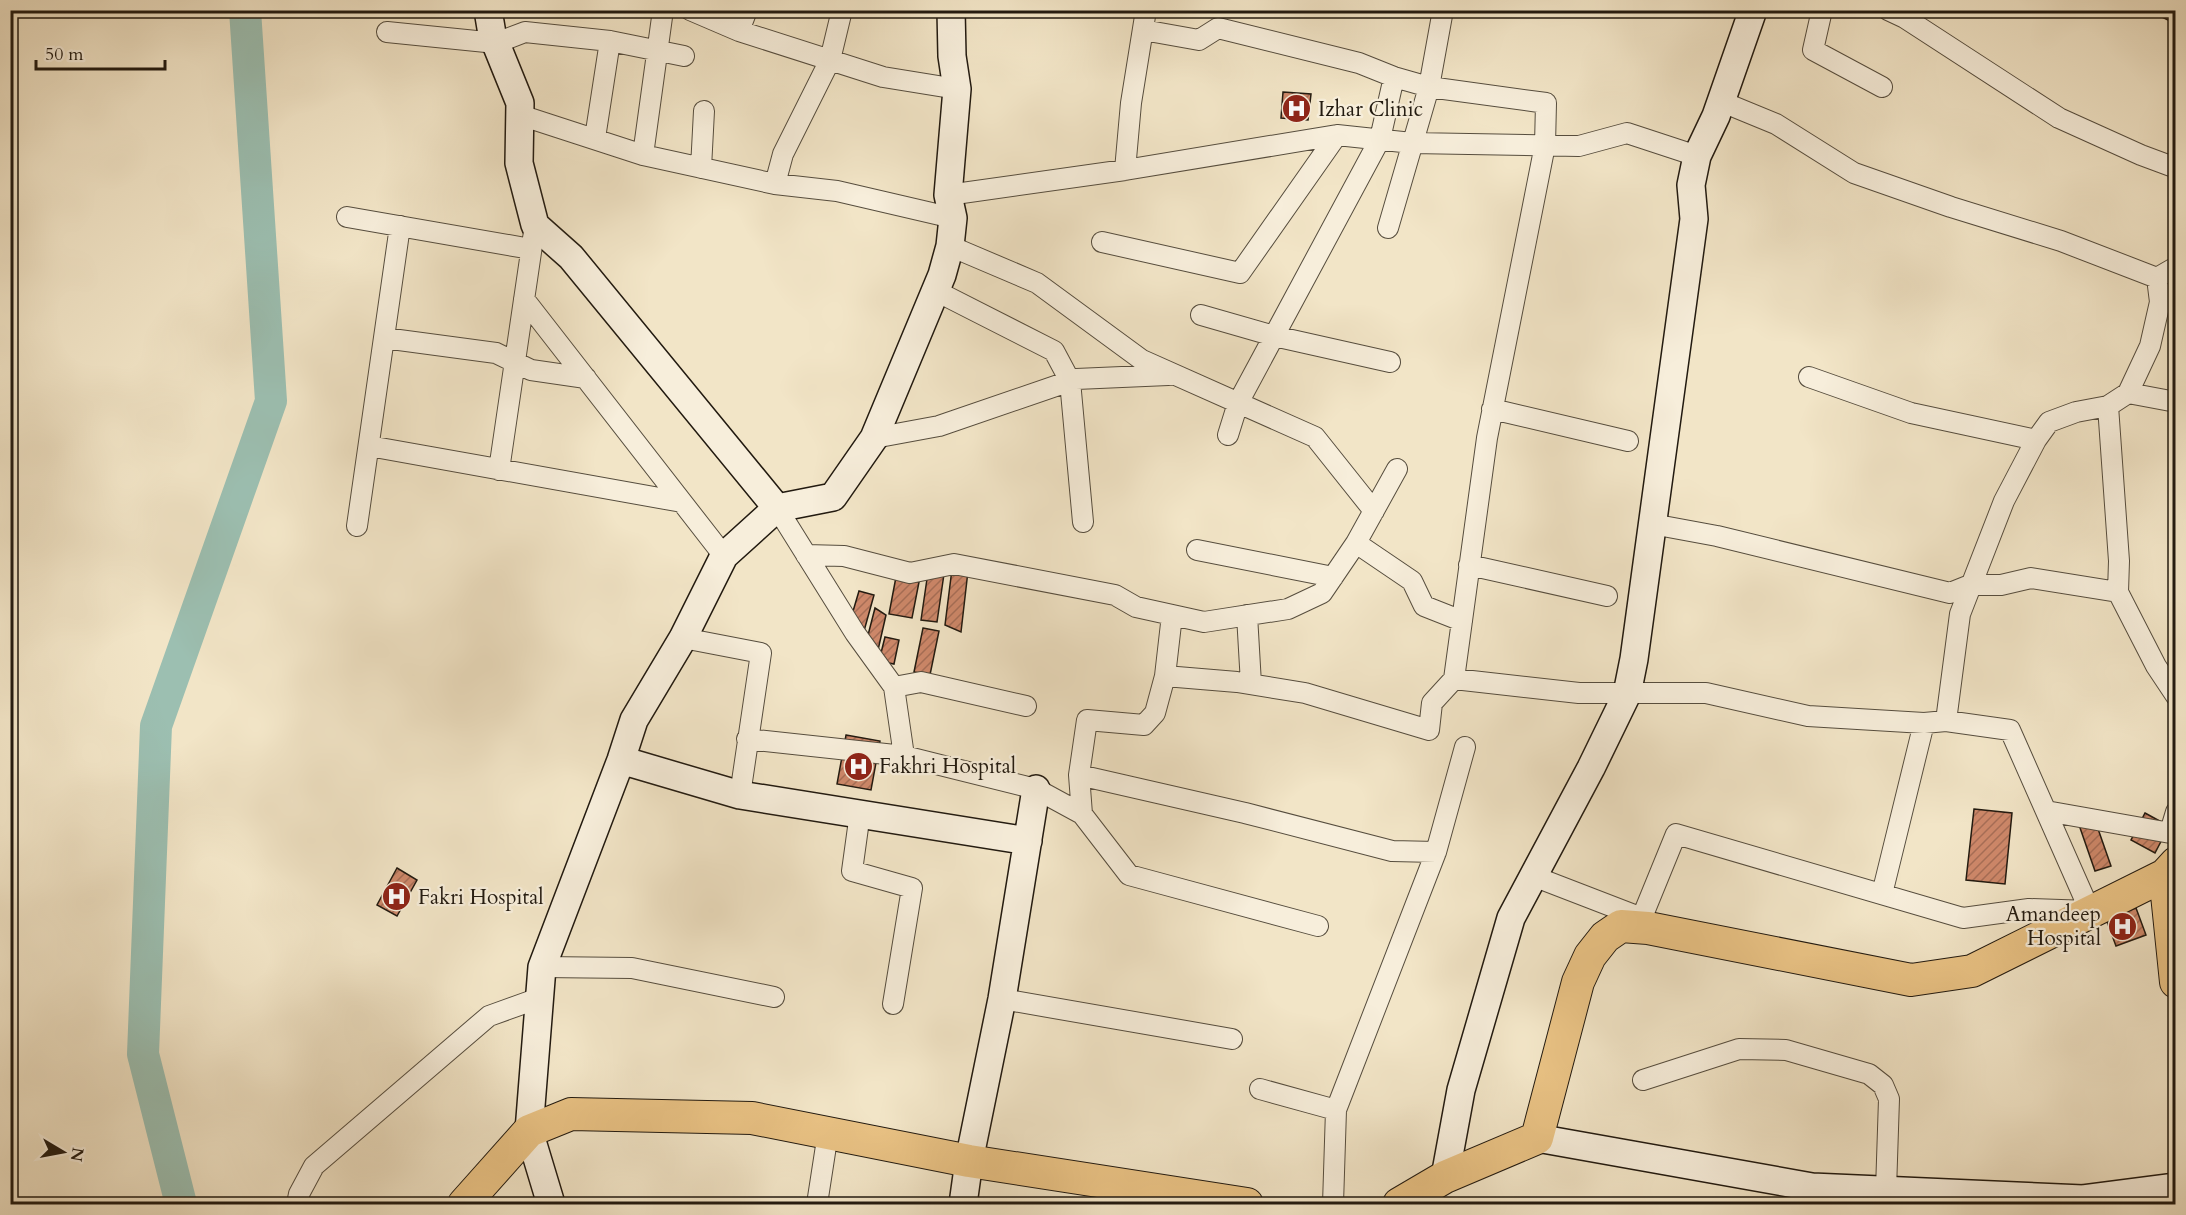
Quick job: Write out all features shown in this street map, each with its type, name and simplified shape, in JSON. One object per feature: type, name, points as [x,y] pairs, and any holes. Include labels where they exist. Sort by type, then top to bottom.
[{"type":"main road","points":[[1399,1204],[1445,1177],[1537,1138],[1578,982],[1590,956],[1605,937],[1621,926],[1640,923],[1911,980],[1972,971],[2170,869],[2175,982]]},
{"type":"main road","points":[[464,1204],[529,1131],[571,1114],[752,1118],[969,1161],[1247,1204]]},
{"type":"street","points":[[488,10],[496,43],[520,103],[519,163],[533,237],[499,470]]},
{"type":"street","points":[[643,155],[663,10]]},
{"type":"street","points":[[739,31],[747,10]]},
{"type":"street","points":[[775,184],[783,154],[830,60],[842,10]]},
{"type":"street","points":[[551,1204],[529,1131],[542,967],[634,720],[683,638],[724,556],[777,508],[833,497],[874,438],[936,291],[950,246],[957,89],[952,56],[951,10]]},
{"type":"street","points":[[1125,170],[1131,103],[1146,10]]},
{"type":"street","points":[[1388,228],[1429,87],[1443,10]]},
{"type":"street","points":[[1445,1177],[1461,1090],[1511,918],[1591,768],[1627,694],[1634,660],[1684,303],[1694,219],[1691,185],[1697,156],[1753,10]]},
{"type":"street","points":[[1822,10],[1813,50],[1882,87]]},
{"type":"street","points":[[1888,10],[1905,18],[2059,118],[2175,168]]},
{"type":"street","points":[[701,12],[739,31],[883,77],[957,89]]},
{"type":"street","points":[[1143,30],[1199,40],[1218,28],[1359,63],[1429,87],[1546,103],[1545,145],[1492,409],[1454,679],[1432,704],[1429,730],[1305,693],[1251,684],[1165,676]]},
{"type":"street","points":[[387,32],[496,43],[525,32],[610,41],[684,56]]},
{"type":"street","points":[[595,138],[610,41]]},
{"type":"street","points":[[1228,435],[1238,403],[1380,139],[1395,77]]},
{"type":"street","points":[[1720,101],[1776,124],[1854,173],[1951,207],[2061,241],[2157,278]]},
{"type":"street","points":[[701,168],[704,111]]},
{"type":"street","points":[[520,115],[643,155],[775,184],[950,206],[1125,170],[1337,135],[1413,143],[1579,146],[1627,133],[1697,156]]},
{"type":"street","points":[[1102,242],[1240,273],[1337,135]]},
{"type":"street","points":[[347,217],[400,226],[533,237],[571,257],[777,508],[855,633],[894,687],[904,756]]},
{"type":"street","points":[[357,526],[400,226]]},
{"type":"street","points":[[950,246],[1037,283],[1142,360],[1315,437],[1374,511]]},
{"type":"street","points":[[2157,278],[2175,267]]},
{"type":"street","points":[[1946,721],[1960,614],[2004,501],[2036,440],[2049,422],[2076,412],[2108,405],[2128,393],[2150,346],[2160,302],[2157,278]]},
{"type":"street","points":[[936,291],[1054,351],[1070,381],[1083,522]]},
{"type":"street","points":[[524,298],[724,556]]},
{"type":"street","points":[[1201,315],[1274,336],[1390,363]]},
{"type":"street","points":[[384,338],[496,353],[531,370],[586,378]]},
{"type":"street","points":[[874,438],[939,426],[1076,379],[1173,374]]},
{"type":"street","points":[[1809,377],[1911,413],[2036,440]]},
{"type":"street","points":[[2128,393],[2175,402]]},
{"type":"street","points":[[2108,405],[2119,561],[2118,592],[2156,666],[2175,696]]},
{"type":"street","points":[[1492,409],[1628,441]]},
{"type":"street","points":[[369,446],[682,502]]},
{"type":"street","points":[[806,555],[844,555],[910,573],[954,564],[1115,595],[1136,607],[1204,621],[1247,615],[1288,609],[1322,593],[1356,543],[1397,469]]},
{"type":"street","points":[[1652,524],[1717,536],[1950,593],[1971,585],[2001,585],[2031,578],[2118,592]]},
{"type":"street","points":[[1356,543],[1412,581],[1424,606],[1462,621]]},
{"type":"street","points":[[1197,550],[1333,578]]},
{"type":"street","points":[[1469,565],[1607,596]]},
{"type":"street","points":[[1082,814],[1079,775],[1087,720],[1144,725],[1155,713],[1165,676],[1172,615]]},
{"type":"street","points":[[1247,615],[1251,684]]},
{"type":"street","points":[[683,638],[761,653],[740,795]]},
{"type":"street","points":[[1454,679],[1579,693],[1706,693],[1808,716],[1924,723],[1946,721],[2010,730],[2090,911],[2029,909],[1963,918],[1676,834],[1640,923],[1533,876]]},
{"type":"street","points":[[894,687],[921,682],[1026,706]]},
{"type":"street","points":[[1882,894],[1924,723]]},
{"type":"street","points":[[747,739],[904,756],[1036,789],[1082,814],[1130,874],[1318,926]]},
{"type":"street","points":[[1333,1204],[1336,1110],[1436,852],[1465,747]]},
{"type":"street","points":[[621,760],[740,795],[1028,841]]},
{"type":"street","points":[[1079,775],[1245,813],[1392,851],[1436,852]]},
{"type":"street","points":[[963,1204],[969,1161],[1002,999],[1036,789]]},
{"type":"street","points":[[2046,811],[2173,833],[2175,812]]},
{"type":"street","points":[[860,813],[852,871],[912,888],[893,1004]]},
{"type":"street","points":[[542,967],[632,968],[774,997]]},
{"type":"street","points":[[297,1204],[299,1194],[314,1166],[489,1016],[539,998]]},
{"type":"street","points":[[1002,999],[1232,1039]]},
{"type":"street","points":[[1643,1080],[1739,1049],[1786,1050],[1869,1074],[1883,1085],[1889,1099],[1886,1190]]},
{"type":"street","points":[[1260,1089],[1336,1110]]},
{"type":"street","points":[[818,1204],[828,1133]]},
{"type":"street","points":[[1537,1138],[1812,1187],[1886,1190],[1999,1200],[2083,1199],[2175,1187]]},
{"type":"building","points":[[2148,10],[2176,10],[2176,24]]},
{"type":"building","points":[[1283,92],[1311,94],[1308,120],[1281,118]]},
{"type":"building","points":[[952,569],[968,571],[961,632],[945,625]]},
{"type":"building","points":[[928,572],[944,574],[937,622],[921,620]]},
{"type":"building","points":[[896,577],[919,582],[912,618],[889,614]]},
{"type":"building","points":[[859,591],[874,595],[864,631],[851,618]]},
{"type":"building","points":[[875,608],[886,615],[878,650],[866,643]]},
{"type":"building","points":[[923,628],[939,631],[930,675],[914,672]]},
{"type":"building","points":[[885,637],[899,640],[894,664],[879,661]]},
{"type":"building","points":[[846,735],[880,741],[871,790],[837,784]]},
{"type":"building","points":[[1974,809],[2012,813],[2005,884],[1966,880]]},
{"type":"building","points":[[2145,813],[2169,826],[2155,853],[2131,840]]},
{"type":"building","points":[[2078,822],[2097,826],[2111,866],[2095,871]]},
{"type":"building","points":[[397,868],[417,880],[397,916],[377,905]]},
{"type":"building","points":[[2136,908],[2146,935],[2116,946],[2106,919]]},
{"type":"waterway","points":[[181,1204],[143,1054],[156,726],[271,401],[245,10]]},
{"type":"place","name":"Izhar Clinic","points":[[1297,109]]},
{"type":"place","name":"Fakhri Hospital","points":[[858,766]]},
{"type":"place","name":"Fakri Hospital","points":[[397,897]]},
{"type":"place","name":"Amandeep Hospital","points":[[2122,926]]}]
